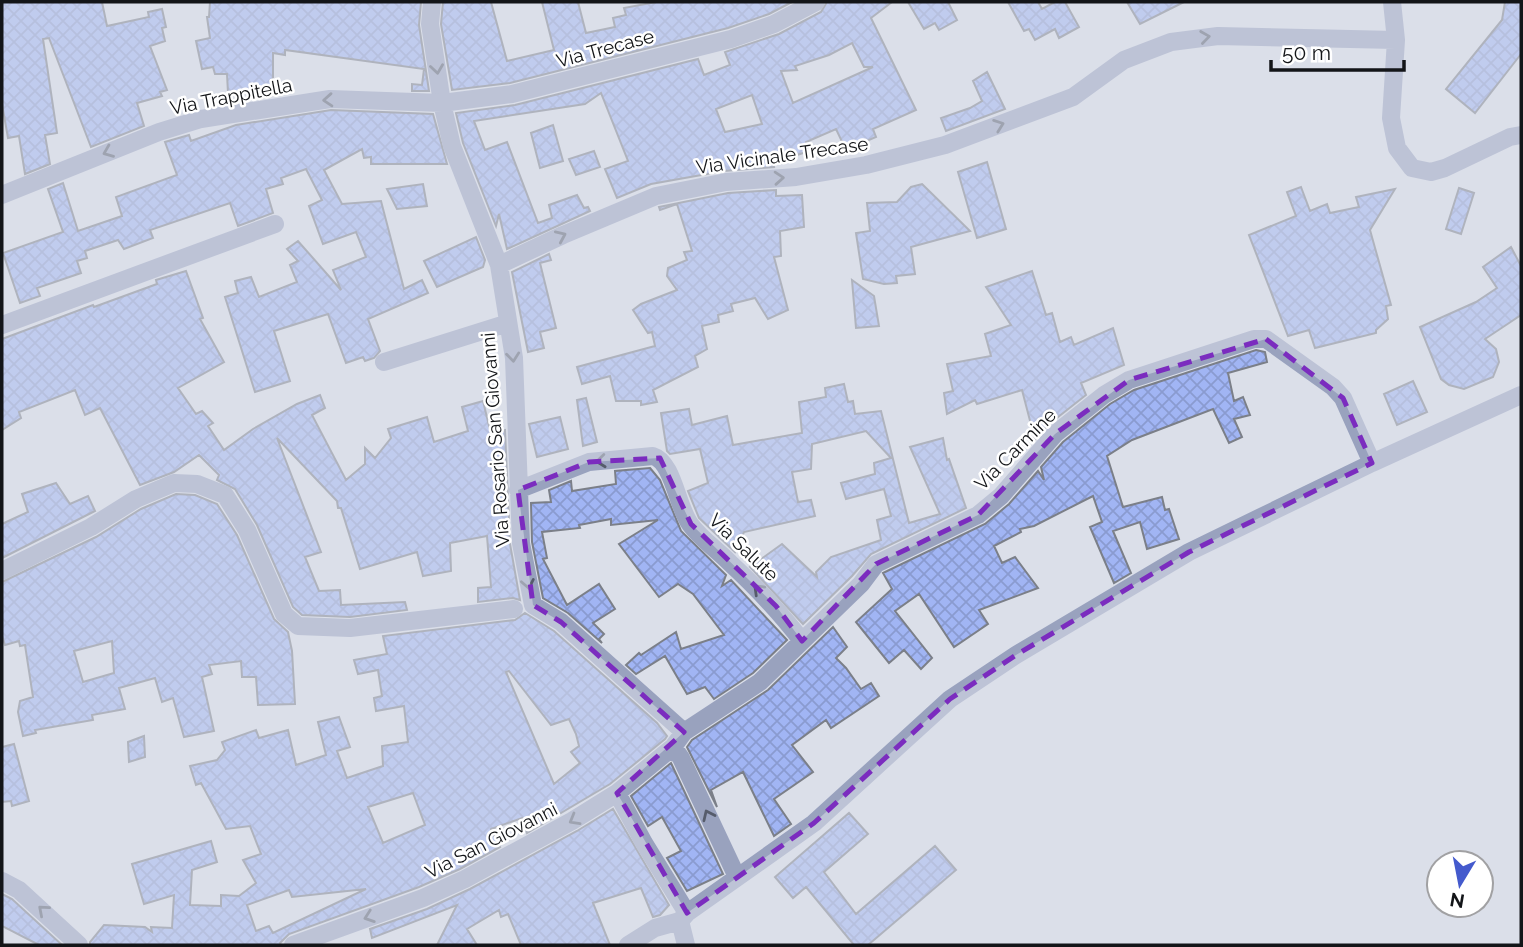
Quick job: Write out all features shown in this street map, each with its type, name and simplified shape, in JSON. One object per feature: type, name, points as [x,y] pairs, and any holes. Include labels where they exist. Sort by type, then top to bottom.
[{"type":"street","name":"Via Rosario San Giovanni","points":[[432,2],[430,24],[442,103],[452,146],[499,265],[514,358],[521,542],[533,605],[561,622],[684,732]]},
{"type":"street","name":"Via Trecase","points":[[396,101],[442,103],[512,94],[731,39],[774,24],[816,2]]},
{"type":"street","points":[[1392,2],[1396,40],[1391,118],[1397,148],[1412,168],[1431,172],[1445,168],[1510,136],[1521,135]]},
{"type":"street","name":"Via Vicinale Trecase","points":[[499,265],[656,196],[726,182],[796,177],[855,167],[945,145],[1073,97],[1124,60],[1171,42],[1218,36],[1396,40]]},
{"type":"street","name":"Via Trappitella","points":[[2,195],[159,132],[201,119],[330,99],[396,101]]},
{"type":"street","points":[[2,325],[275,224]]},
{"type":"street","points":[[384,362],[508,323]]},
{"type":"street","name":"Via Carmine","points":[[684,732],[760,682],[861,584],[876,564],[978,515],[1001,496],[1055,434],[1104,395],[1129,380],[1254,339],[1266,340],[1333,387],[1343,398],[1372,463]]},
{"type":"street","points":[[628,945],[655,928],[684,917],[814,823],[950,699],[1016,655],[1189,552],[1372,463],[1521,395]]},
{"type":"street","name":"Via Salute","points":[[518,490],[589,462],[653,456],[660,458],[665,463],[676,496],[691,524],[775,607],[802,641]]},
{"type":"street","points":[[2,571],[91,527],[136,499],[174,483],[197,484],[225,495],[247,530],[284,614],[298,626],[316,629],[351,628],[514,609]]},
{"type":"street","name":"Via San Giovanni","points":[[293,945],[423,898],[465,879],[572,821],[617,793],[673,747],[684,732]]},
{"type":"street","points":[[673,747],[681,758],[737,877]]},
{"type":"street","points":[[617,793],[684,917],[686,945]]},
{"type":"street","points":[[2,881],[19,890],[79,945]]},
{"type":"highlighted area","points":[[1266,339],[1343,398],[1372,463],[1189,552],[1016,655],[950,699],[814,823],[687,913],[617,793],[684,732],[561,622],[533,605],[518,490],[589,462],[660,458],[691,524],[776,606],[802,641],[876,564],[978,515],[1055,434],[1129,380]]},
{"type":"building","points":[[2,2],[102,2],[107,26],[149,17],[148,12],[162,9],[166,27],[162,28],[165,41],[150,46],[167,90],[160,92],[162,96],[137,103],[144,126],[91,147],[49,38],[43,39],[57,133],[45,135],[50,164],[25,174],[19,136],[8,138],[2,104]]},
{"type":"building","points":[[210,2],[421,2],[419,25],[429,91],[412,91],[412,84],[422,85],[424,69],[285,50],[285,55],[273,53],[273,89],[228,93],[227,74],[215,74],[213,67],[202,69],[196,41],[210,38],[207,17]]},
{"type":"building","points":[[443,2],[491,2],[507,61],[554,50],[542,2],[578,2],[586,33],[615,27],[613,18],[626,15],[624,8],[656,2],[792,2],[769,14],[728,28],[510,83],[452,90],[441,24]]},
{"type":"building","points":[[827,2],[892,2],[871,18],[916,110],[873,129],[876,137],[846,150],[836,129],[806,142],[809,151],[773,163],[774,167],[724,171],[651,184],[617,198],[605,169],[628,161],[601,93],[585,104],[474,121],[485,150],[507,142],[538,223],[552,218],[549,205],[577,195],[584,208],[588,207],[590,211],[507,249],[499,214],[496,226],[463,143],[456,113],[515,105],[698,59],[704,75],[730,65],[725,52],[779,34],[821,12]],"holes":[[[852,43],[864,67],[873,67],[793,103],[781,71],[797,70],[795,66],[829,55]],[[752,95],[762,124],[725,132],[716,109]]]},
{"type":"building","points":[[908,2],[948,2],[957,20],[939,30],[935,23],[924,29]]},
{"type":"building","points":[[1008,2],[1038,2],[1042,9],[1055,2],[1065,2],[1079,27],[1059,38],[1055,29],[1035,40],[1029,29],[1024,31]]},
{"type":"building","points":[[1127,2],[1184,2],[1140,24]]},
{"type":"building","points":[[1505,2],[1521,2],[1521,54],[1475,113],[1446,89],[1502,20]]},
{"type":"building","points":[[987,72],[1005,109],[946,131],[941,118],[982,101],[973,81]]},
{"type":"building","points":[[331,110],[433,114],[447,164],[371,164],[371,157],[364,158],[362,149],[324,170],[342,204],[381,201],[404,289],[422,280],[428,293],[368,319],[380,351],[374,358],[365,361],[363,357],[346,363],[328,314],[274,331],[290,381],[255,392],[225,297],[238,293],[235,281],[251,277],[259,297],[297,282],[290,265],[298,261],[287,249],[298,241],[341,290],[333,270],[366,257],[356,232],[323,244],[309,206],[322,200],[306,169],[281,178],[283,184],[266,189],[273,213],[238,226],[230,203],[150,230],[153,238],[124,249],[118,240],[85,251],[87,258],[77,261],[81,273],[37,288],[40,296],[20,303],[3,253],[63,232],[48,189],[63,183],[78,231],[122,216],[116,197],[177,175],[165,142],[189,135],[191,141],[236,125]]},
{"type":"building","points":[[553,125],[563,161],[540,168],[531,133]]},
{"type":"building","points":[[594,151],[600,167],[576,175],[569,159]]},
{"type":"building","points":[[987,162],[1006,229],[977,238],[958,172]]},
{"type":"building","points":[[423,184],[427,206],[397,209],[387,189]]},
{"type":"building","points":[[922,184],[970,231],[911,247],[915,274],[896,276],[897,283],[884,284],[863,279],[856,233],[870,231],[867,203],[897,202],[911,187]]},
{"type":"building","points":[[1301,187],[1310,211],[1327,204],[1330,213],[1359,207],[1356,197],[1395,189],[1370,230],[1391,305],[1386,306],[1388,319],[1376,333],[1315,348],[1309,330],[1288,336],[1249,235],[1296,216],[1287,192]]},
{"type":"building","points":[[1459,188],[1474,193],[1461,234],[1446,229]]},
{"type":"building","points":[[776,190],[776,196],[802,195],[804,227],[780,231],[781,256],[774,257],[788,310],[768,319],[755,298],[731,304],[733,311],[718,315],[719,322],[702,326],[707,349],[695,356],[698,367],[653,390],[657,402],[641,405],[641,401],[616,401],[610,376],[582,384],[577,367],[655,346],[652,332],[648,333],[633,310],[641,304],[677,290],[667,276],[668,268],[687,260],[684,252],[692,251],[677,204],[660,210],[659,207],[728,193]]},
{"type":"building","points":[[476,237],[485,260],[483,267],[437,287],[424,261]]},
{"type":"building","points":[[1511,247],[1521,266],[1521,315],[1485,339],[1496,349],[1499,362],[1493,377],[1464,389],[1449,385],[1441,379],[1420,327],[1476,302],[1497,288],[1483,267]]},
{"type":"building","points":[[549,254],[551,260],[540,263],[556,328],[540,332],[544,348],[528,352],[512,272]]},
{"type":"building","points":[[186,271],[203,318],[200,319],[224,362],[178,388],[196,414],[202,411],[213,423],[208,426],[224,450],[253,429],[297,404],[320,395],[325,408],[312,415],[346,480],[365,464],[365,448],[375,458],[391,438],[388,429],[427,417],[434,442],[468,431],[462,407],[483,401],[491,434],[505,430],[510,544],[520,600],[513,598],[478,602],[478,588],[491,587],[487,536],[450,543],[451,571],[423,576],[417,552],[360,569],[337,501],[277,438],[321,552],[305,557],[319,591],[340,590],[341,605],[405,602],[407,610],[350,617],[302,615],[293,607],[257,525],[235,489],[217,480],[219,475],[199,455],[174,472],[140,485],[100,408],[85,415],[75,390],[19,412],[21,418],[2,430],[2,339],[157,284],[156,280]]},
{"type":"building","points":[[1032,271],[1046,315],[1052,313],[1060,342],[1071,337],[1074,345],[1113,328],[1124,365],[1081,383],[1086,395],[1048,425],[1035,440],[1022,390],[977,404],[975,400],[947,414],[944,393],[953,391],[947,364],[991,356],[985,334],[1011,325],[986,287]]},
{"type":"building","points":[[852,280],[874,296],[879,326],[856,328]]},
{"type":"building","points":[[1256,350],[1265,352],[1267,362],[1228,373],[1234,401],[1243,397],[1250,415],[1234,419],[1242,437],[1229,443],[1213,409],[1132,440],[1107,456],[1123,507],[1162,497],[1179,539],[1147,549],[1140,522],[1113,531],[1131,573],[1114,583],[1090,527],[1102,522],[1093,496],[1034,526],[1020,529],[1021,532],[994,546],[1002,563],[1015,557],[1038,588],[979,610],[988,624],[954,647],[919,594],[895,611],[932,658],[921,669],[904,650],[889,663],[856,622],[892,589],[883,573],[985,524],[1009,504],[1038,471],[1044,480],[1041,467],[1063,442],[1110,404],[1134,390]]},
{"type":"building","points":[[1413,381],[1427,412],[1397,425],[1384,394]]},
{"type":"building","points":[[844,384],[848,402],[853,401],[855,414],[881,411],[909,523],[940,514],[910,447],[943,438],[947,460],[949,459],[966,508],[871,554],[803,624],[750,567],[782,544],[817,577],[816,572],[831,557],[881,540],[877,520],[891,516],[884,489],[846,499],[841,483],[875,474],[874,463],[891,458],[866,431],[812,444],[811,469],[792,472],[798,502],[811,500],[815,516],[744,532],[735,552],[699,518],[688,491],[708,483],[700,449],[670,454],[667,451],[661,413],[689,409],[692,425],[727,416],[733,445],[802,433],[799,402],[826,397],[825,388]]},
{"type":"building","points":[[586,398],[597,442],[583,446],[577,400]]},
{"type":"building","points":[[560,417],[568,449],[537,457],[529,424]]},
{"type":"building","points":[[650,468],[660,480],[681,531],[726,575],[722,586],[731,580],[787,640],[753,673],[714,699],[705,687],[687,694],[665,656],[636,674],[626,665],[639,653],[641,655],[676,632],[681,649],[724,635],[693,594],[678,584],[659,597],[619,544],[658,520],[611,525],[611,519],[579,525],[580,528],[542,532],[547,558],[543,559],[567,605],[599,584],[615,609],[593,623],[604,634],[599,639],[602,643],[568,613],[543,598],[532,542],[531,503],[551,502],[549,490],[571,481],[572,491],[616,484],[615,471]]},
{"type":"building","points":[[56,483],[70,504],[88,496],[95,511],[2,558],[2,524],[28,512],[22,494]]},
{"type":"building","points":[[176,494],[195,495],[217,504],[237,535],[274,619],[288,632],[292,651],[295,704],[258,705],[256,677],[242,677],[241,661],[209,665],[212,674],[202,677],[214,731],[184,737],[173,698],[162,702],[155,678],[119,688],[125,709],[92,715],[93,720],[35,730],[36,733],[23,736],[18,712],[20,701],[33,697],[25,645],[20,646],[19,641],[5,645],[2,636],[2,582],[96,537],[141,509]],"holes":[[[112,641],[114,673],[83,682],[74,651]]]},
{"type":"building","points":[[525,613],[554,631],[657,723],[667,736],[665,739],[610,784],[527,833],[522,818],[491,829],[500,847],[460,869],[419,887],[289,934],[281,945],[90,945],[104,925],[145,927],[152,932],[151,927],[172,928],[174,895],[144,904],[132,864],[211,841],[217,862],[192,870],[190,905],[221,906],[221,895],[239,896],[256,883],[243,860],[261,854],[250,826],[226,829],[201,783],[196,785],[190,766],[217,760],[225,750],[222,742],[256,730],[259,738],[288,730],[296,765],[326,755],[318,722],[339,717],[350,747],[337,751],[347,778],[383,766],[382,746],[408,742],[404,706],[376,711],[374,698],[382,696],[378,670],[358,674],[354,660],[387,654],[383,636],[515,620]],"holes":[[[509,671],[551,725],[569,719],[576,734],[579,746],[571,752],[580,763],[554,784],[506,672]],[[413,793],[425,825],[383,843],[368,807]],[[366,889],[273,933],[269,926],[256,931],[247,905],[289,890],[292,897]]]},
{"type":"building","points":[[833,627],[847,647],[836,658],[861,689],[871,683],[879,696],[831,728],[826,720],[792,745],[813,772],[774,799],[791,824],[774,836],[743,772],[711,790],[717,807],[687,747],[692,740],[768,690]]},
{"type":"building","points":[[144,736],[145,757],[129,762],[128,742]]},
{"type":"building","points":[[14,744],[29,801],[12,806],[11,801],[2,802],[2,747]]},
{"type":"building","points":[[671,763],[723,874],[687,891],[667,858],[681,851],[662,817],[648,826],[631,796]]},
{"type":"building","points":[[613,809],[669,905],[660,915],[653,917],[641,888],[593,903],[610,945],[521,945],[508,914],[501,917],[499,910],[467,929],[477,945],[437,945],[457,905],[372,938],[370,929],[427,909],[470,889]]},
{"type":"building","points":[[849,813],[868,834],[824,872],[856,914],[935,846],[956,870],[868,945],[854,945],[806,887],[793,898],[775,877]]},
{"type":"building","points":[[2,894],[12,899],[62,945],[39,945],[2,926]]}]
